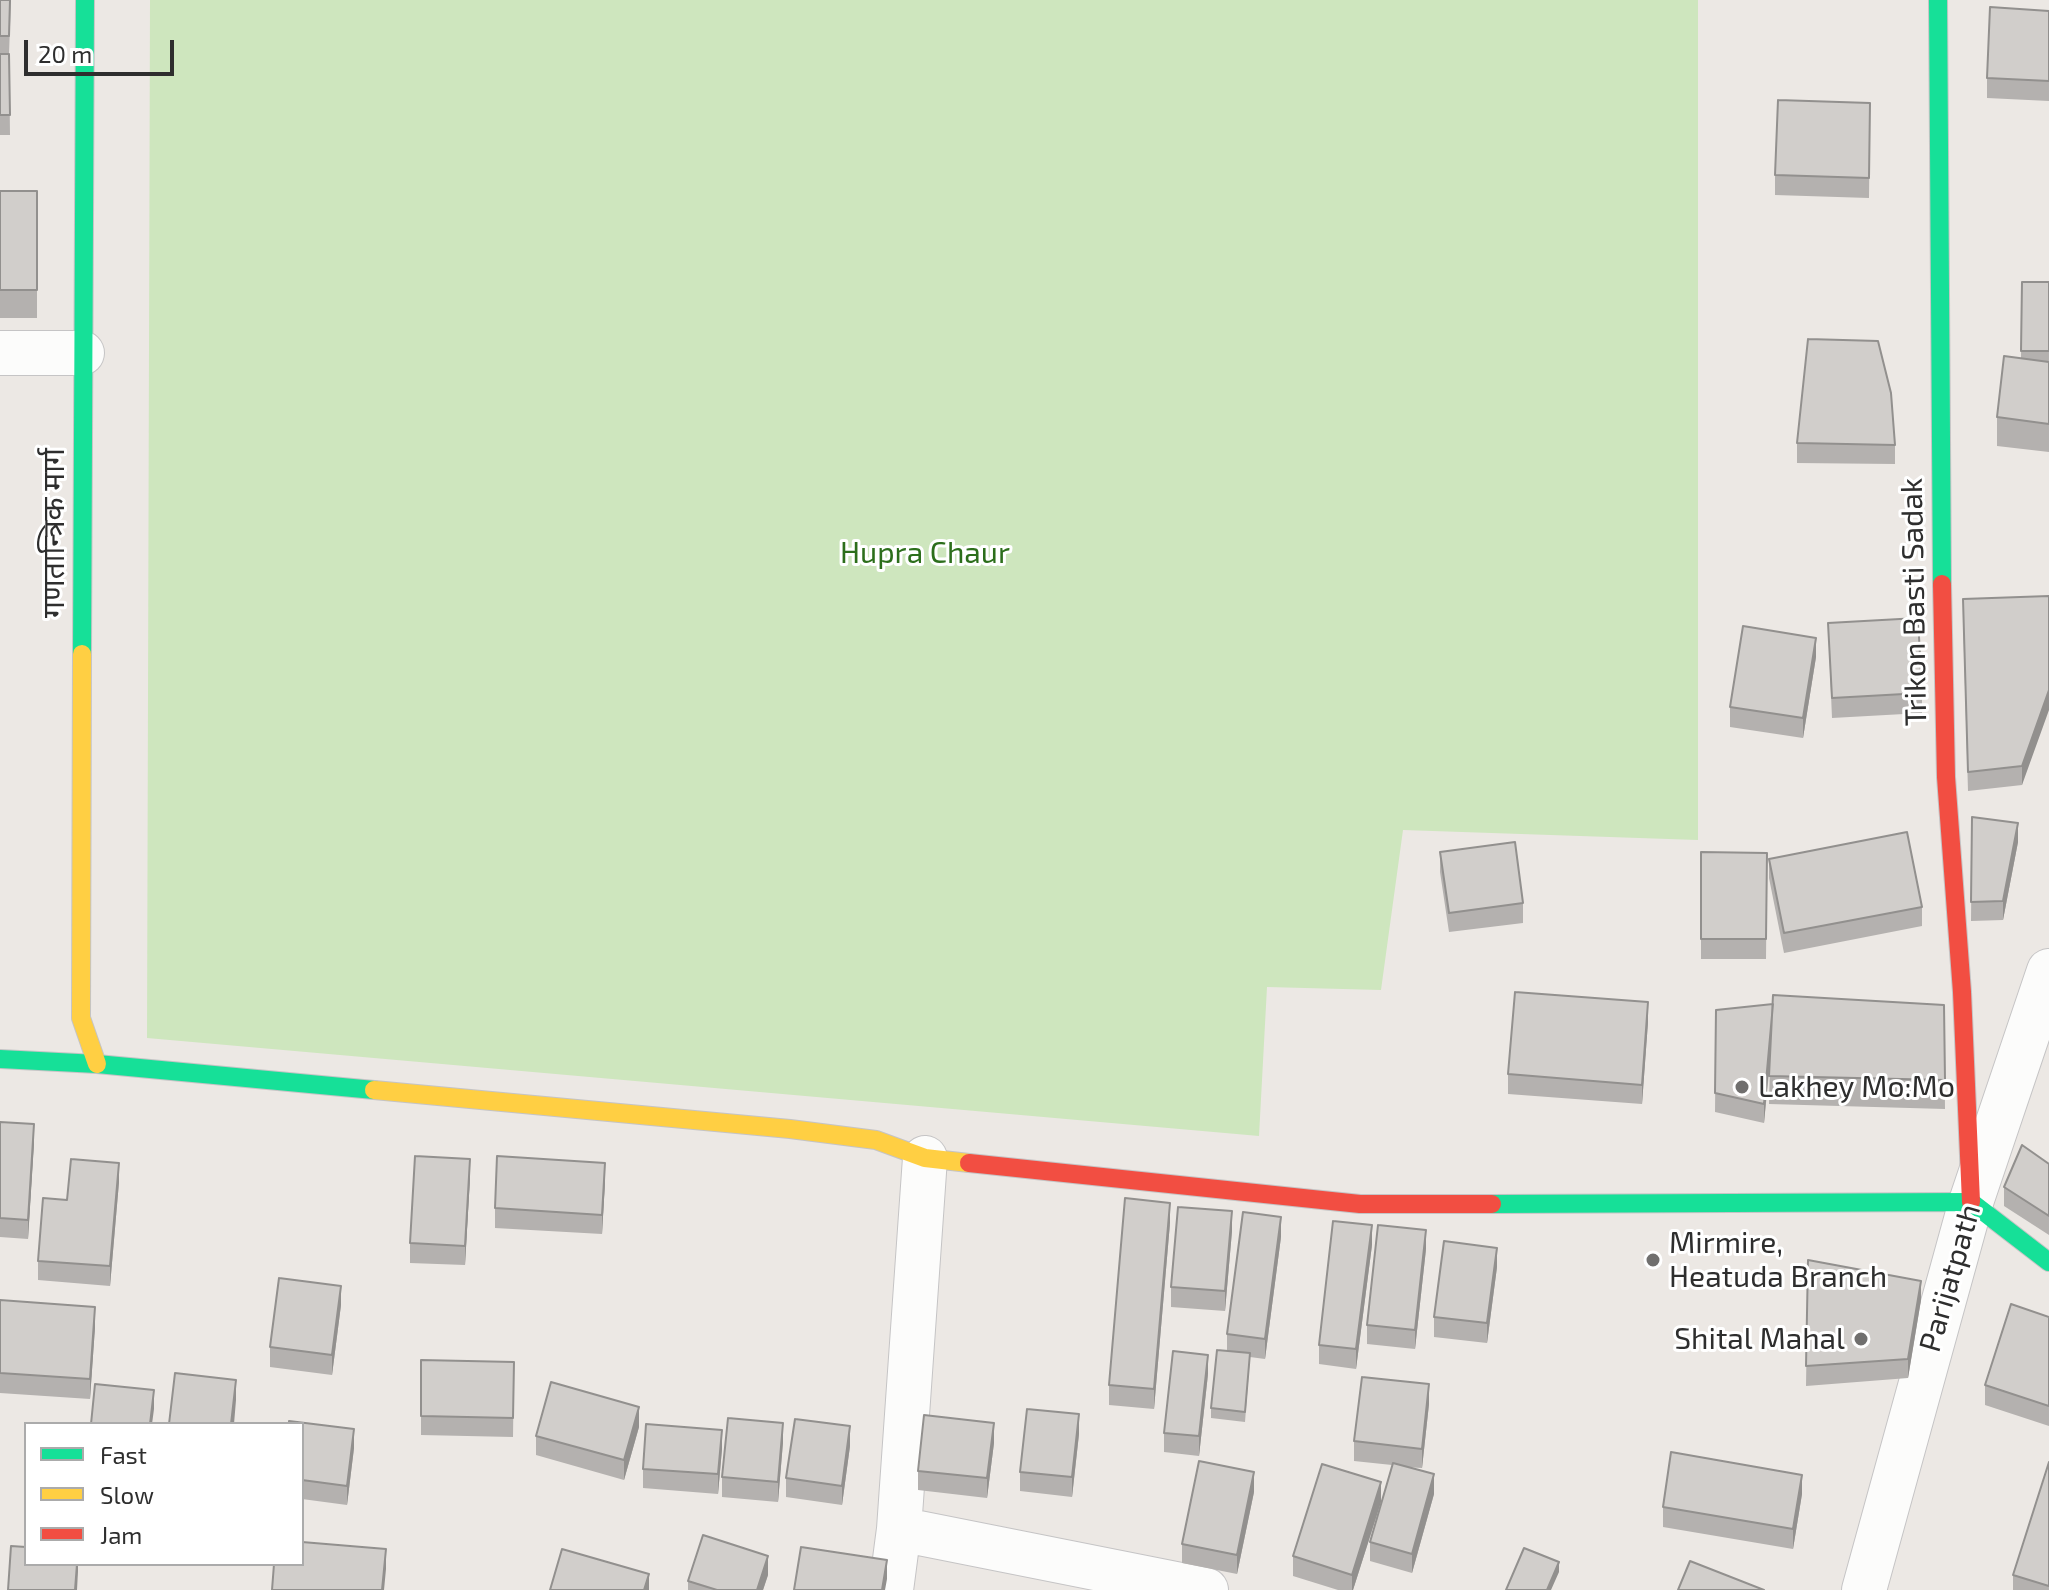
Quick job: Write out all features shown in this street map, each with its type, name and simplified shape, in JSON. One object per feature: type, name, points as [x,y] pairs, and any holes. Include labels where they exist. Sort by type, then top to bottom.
[{"type":"street","name":"गणतान्त्रिक मार्ग","points":[[85,0],[81,1018],[97,1064]]},
{"type":"street","name":"Trikon Basti Sadak","points":[[1938,0],[1938,351],[1946,777],[1962,992],[1971,1202]]},
{"type":"street","points":[[0,353],[82,353]]},
{"type":"street","name":"Parijatpath","points":[[1864,1590],[1971,1202],[2049,971]]},
{"type":"street","points":[[0,1059],[97,1064],[790,1129],[876,1140],[925,1158],[1360,1204],[1971,1202],[2049,1262]]},
{"type":"street","points":[[891,1590],[899,1529],[925,1158]]},
{"type":"street","points":[[899,1529],[1206,1590]]},
{"type":"green space","name":"Hupra Chaur","points":[[150,0],[1698,0],[1698,840],[1403,830],[1381,990],[1267,987],[1259,1136],[147,1038]]},
{"type":"building","points":[[0,0],[10,0],[9,36],[0,36]]},
{"type":"building","points":[[1990,7],[2049,11],[2049,81],[1987,78]]},
{"type":"building","points":[[0,54],[9,54],[10,115],[0,115]]},
{"type":"building","points":[[1778,100],[1870,103],[1869,178],[1775,175]]},
{"type":"building","points":[[0,191],[37,191],[37,290],[0,290]]},
{"type":"building","points":[[2022,282],[2049,282],[2049,351],[2021,351]]},
{"type":"building","points":[[1808,339],[1878,341],[1891,393],[1895,445],[1797,443]]},
{"type":"building","points":[[2004,356],[2049,362],[2049,424],[1997,417]]},
{"type":"building","points":[[2049,596],[2049,690],[2022,766],[1968,772],[1963,599]]},
{"type":"building","points":[[1918,618],[1922,693],[1832,698],[1828,623]]},
{"type":"building","points":[[1743,626],[1816,638],[1803,718],[1730,707]]},
{"type":"building","points":[[1972,817],[2018,823],[2003,901],[1971,902]]},
{"type":"building","points":[[1907,832],[1922,907],[1784,933],[1769,859]]},
{"type":"building","points":[[1515,842],[1523,903],[1449,913],[1440,852]]},
{"type":"building","points":[[1701,852],[1767,853],[1766,939],[1701,939]]},
{"type":"building","points":[[1515,992],[1648,1002],[1642,1085],[1508,1074]]},
{"type":"building","points":[[1773,995],[1944,1005],[1945,1080],[1769,1076]]},
{"type":"building","name":"Lakhey Mo:Mo","points":[[1773,1004],[1764,1104],[1715,1093],[1716,1010]]},
{"type":"building","points":[[0,1122],[34,1124],[28,1220],[0,1218]]},
{"type":"building","points":[[2022,1145],[2049,1164],[2049,1216],[2004,1187]]},
{"type":"building","points":[[415,1156],[470,1159],[465,1246],[410,1243]]},
{"type":"building","points":[[497,1156],[605,1163],[602,1215],[495,1208]]},
{"type":"building","points":[[71,1159],[119,1163],[110,1266],[38,1261],[43,1198],[67,1200]]},
{"type":"building","points":[[1125,1198],[1170,1203],[1154,1389],[1109,1385]]},
{"type":"building","points":[[1178,1207],[1232,1211],[1225,1291],[1171,1287]]},
{"type":"building","points":[[1243,1212],[1281,1217],[1265,1339],[1227,1334]]},
{"type":"building","points":[[1333,1221],[1372,1225],[1356,1349],[1319,1345]]},
{"type":"building","points":[[1378,1225],[1426,1230],[1415,1330],[1367,1325]]},
{"type":"building","points":[[1444,1241],[1497,1248],[1487,1323],[1434,1317]]},
{"type":"building","name":"Shital Mahal","points":[[1808,1260],[1921,1281],[1908,1359],[1806,1366]]},
{"type":"building","points":[[279,1278],[341,1286],[332,1355],[270,1347]]},
{"type":"building","points":[[0,1300],[95,1307],[90,1379],[0,1373]]},
{"type":"building","points":[[2011,1304],[2049,1317],[2049,1406],[1985,1385]]},
{"type":"building","points":[[1217,1350],[1250,1353],[1245,1412],[1211,1408]]},
{"type":"building","points":[[1173,1351],[1208,1355],[1199,1436],[1164,1433]]},
{"type":"building","points":[[421,1360],[514,1362],[513,1418],[421,1416]]},
{"type":"building","points":[[175,1373],[236,1380],[231,1422],[169,1422]]},
{"type":"building","points":[[1362,1377],[1429,1384],[1422,1449],[1354,1441]]},
{"type":"building","points":[[551,1382],[639,1407],[624,1460],[536,1436]]},
{"type":"building","points":[[95,1384],[154,1390],[150,1422],[91,1422]]},
{"type":"building","points":[[1027,1409],[1079,1414],[1072,1477],[1020,1472]]},
{"type":"building","points":[[924,1415],[994,1423],[987,1478],[918,1471]]},
{"type":"building","points":[[728,1418],[783,1423],[778,1482],[722,1477]]},
{"type":"building","points":[[795,1419],[850,1426],[842,1486],[786,1478]]},
{"type":"building","points":[[304,1423],[354,1429],[347,1486],[304,1480]]},
{"type":"building","points":[[646,1424],[722,1430],[718,1474],[643,1469]]},
{"type":"building","points":[[1671,1452],[1802,1475],[1793,1529],[1663,1507]]},
{"type":"building","points":[[1199,1461],[1254,1472],[1237,1555],[1182,1544]]},
{"type":"building","points":[[2049,1462],[2049,1586],[2013,1575]]},
{"type":"building","points":[[1393,1463],[1434,1474],[1412,1554],[1370,1542]]},
{"type":"building","points":[[1322,1464],[1381,1482],[1352,1575],[1293,1556]]},
{"type":"building","points":[[703,1535],[768,1556],[757,1590],[717,1590],[688,1581]]},
{"type":"building","points":[[304,1542],[386,1549],[382,1590],[272,1590],[274,1566],[304,1566]]},
{"type":"building","points":[[11,1546],[24,1547],[24,1566],[77,1566],[75,1590],[8,1590]]},
{"type":"building","points":[[801,1547],[887,1560],[882,1590],[794,1590]]},
{"type":"building","points":[[1524,1548],[1559,1562],[1547,1590],[1506,1590]]},
{"type":"building","points":[[562,1549],[649,1574],[644,1590],[550,1590]]},
{"type":"building","points":[[1690,1561],[1764,1590],[1678,1590]]},
{"type":"traffic: fast","points":[[82,654],[85,0]]},
{"type":"traffic: fast","points":[[1938,0],[1942,584]]},
{"type":"traffic: fast","points":[[0,1059],[97,1064],[374,1090]]},
{"type":"traffic: fast","points":[[1492,1204],[1971,1202],[2049,1262]]},
{"type":"traffic: slow","points":[[82,654],[81,1018],[97,1064]]},
{"type":"traffic: slow","points":[[374,1090],[790,1129],[876,1140],[925,1158],[969,1163]]},
{"type":"traffic: jam","points":[[1942,584],[1946,777],[1962,992],[1971,1202]]},
{"type":"traffic: jam","points":[[969,1163],[1360,1204],[1492,1204]]},
{"type":"place","name":"Lakhey Mo:Mo","points":[[1742,1087]]},
{"type":"place","name":"Mirmire, Heatuda Branch","points":[[1653,1260]]},
{"type":"place","name":"Shital Mahal","points":[[1861,1339]]}]
